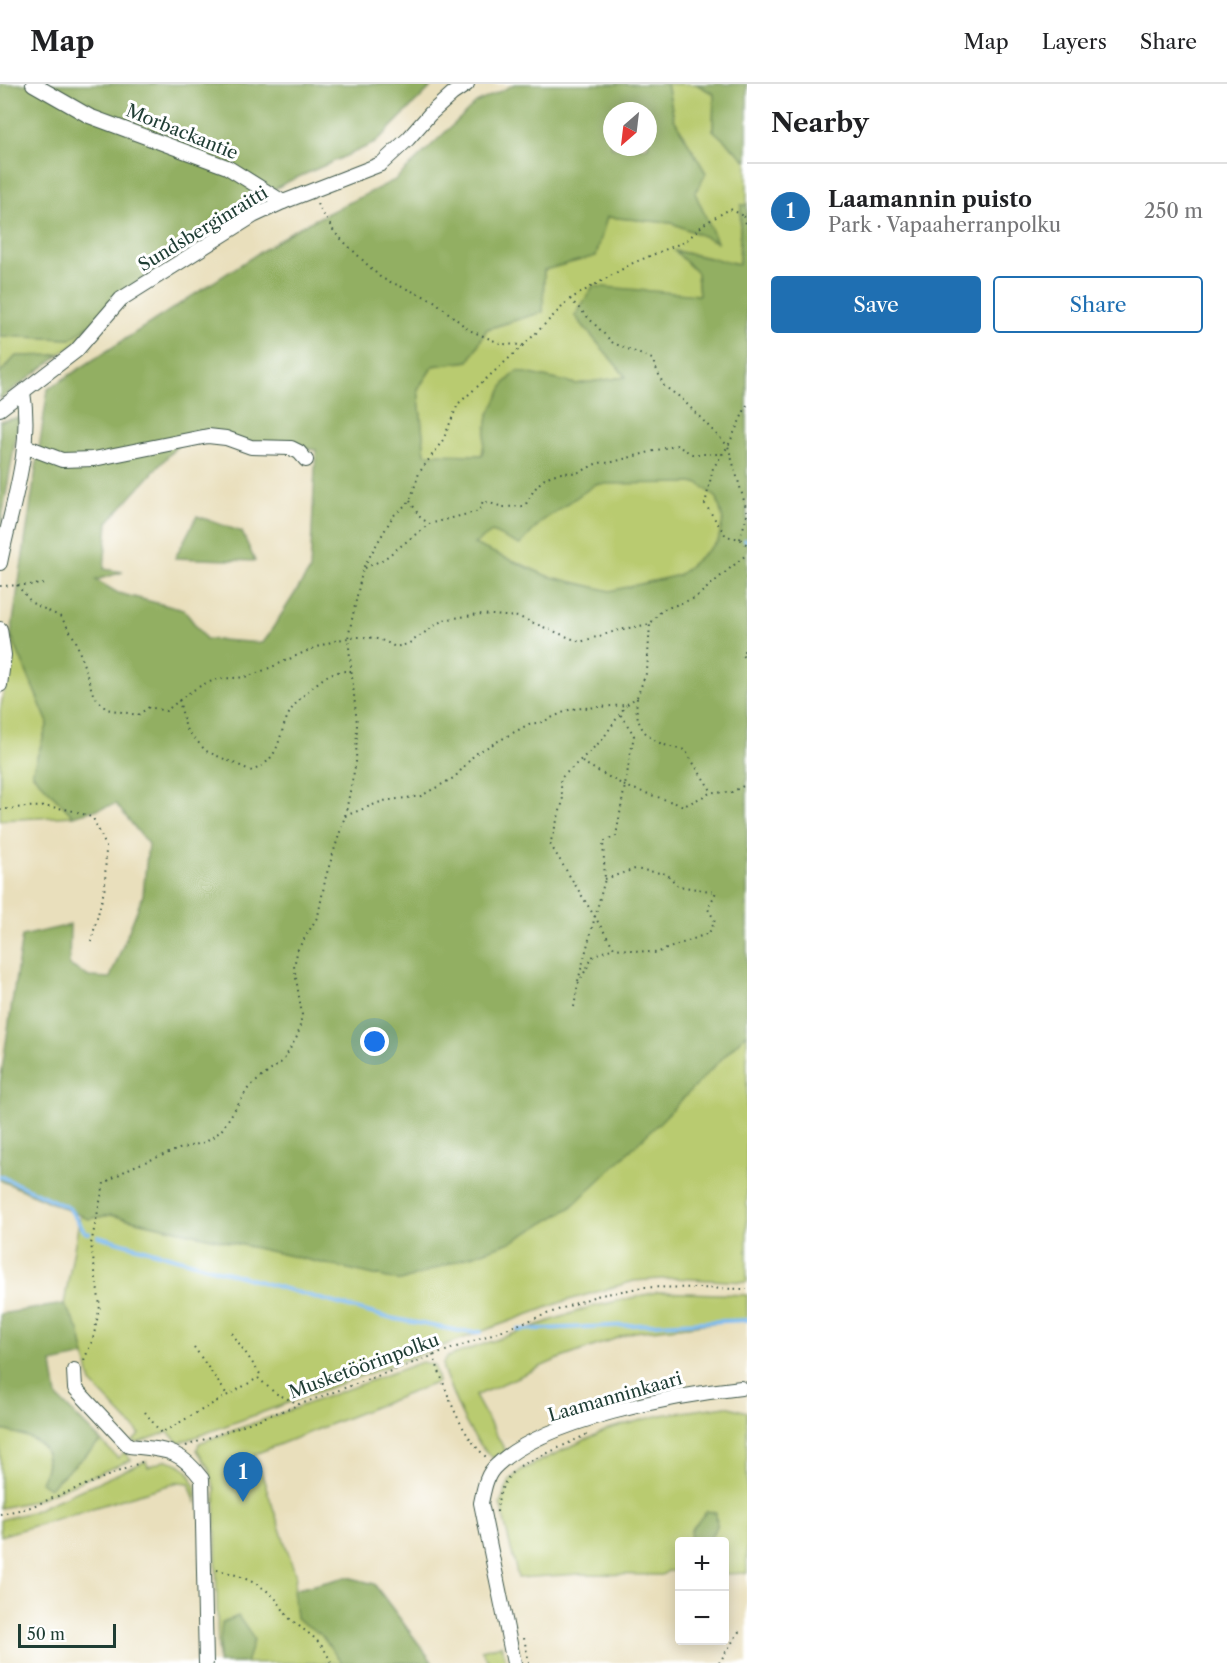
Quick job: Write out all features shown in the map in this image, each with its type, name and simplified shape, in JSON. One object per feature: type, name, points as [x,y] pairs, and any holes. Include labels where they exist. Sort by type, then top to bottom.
[{"type":"street","name":"Morbackantie","points":[[33,84],[89,116],[227,167],[283,202]]},
{"type":"street","name":"Sundsberginraitti","points":[[0,409],[76,351],[121,299],[253,216],[381,164],[408,140],[430,114],[467,84]]},
{"type":"street","points":[[0,563],[26,446],[27,418],[23,392]]},
{"type":"street","points":[[26,446],[62,460],[94,459],[208,436],[226,438],[250,447],[291,448],[299,452],[306,460]]},
{"type":"street","points":[[0,629],[4,655],[0,685]]},
{"type":"street","points":[[74,1370],[75,1388],[129,1446],[170,1450],[184,1458],[202,1479],[206,1663]]},
{"type":"street","name":"Laamanninkaari","points":[[495,1466],[554,1431],[689,1394],[741,1388]]},
{"type":"street","points":[[495,1466],[486,1481],[481,1503],[514,1663]]},
{"type":"path","points":[[309,192],[335,232],[381,278],[433,300],[469,330],[502,344],[524,345]]},
{"type":"path","points":[[74,1370],[86,1358],[93,1339],[100,1306],[91,1244],[104,1183],[132,1167],[179,1149],[207,1142],[221,1131],[249,1087],[283,1061],[298,1035],[302,1015],[294,966],[298,949],[318,916],[326,876],[345,816],[356,762],[357,724],[348,639],[363,568],[393,516],[410,501],[419,473],[443,440],[458,404],[524,345],[570,299],[633,263],[686,241],[704,224],[730,209],[746,215],[747,228]]},
{"type":"path","points":[[570,299],[613,343],[652,359],[664,386],[681,398],[728,446],[747,513],[740,539]]},
{"type":"path","points":[[747,405],[728,446],[713,468],[705,504],[726,536],[740,539],[747,545]]},
{"type":"path","points":[[363,568],[384,559],[429,524],[479,511],[483,501],[503,507],[525,506],[534,486],[545,478],[560,472],[582,471],[599,462],[609,463],[624,457],[633,458],[654,448],[676,445],[692,454],[722,454]]},
{"type":"path","points":[[410,501],[420,517],[429,524]]},
{"type":"path","points":[[712,792],[685,750],[662,746],[648,736],[636,713],[638,697],[647,671],[650,624],[662,610],[695,598],[747,554]]},
{"type":"path","points":[[0,586],[47,584]]},
{"type":"path","points":[[17,585],[32,603],[61,616],[76,641],[93,694],[106,709],[138,716],[149,707],[166,711],[192,690],[215,680],[247,676],[335,641],[383,639],[395,647],[408,644],[444,620],[478,614],[519,617],[580,642],[619,630],[650,624]]},
{"type":"path","points":[[747,645],[742,655],[747,662]]},
{"type":"path","points":[[179,700],[186,729],[206,751],[252,771],[265,765],[276,752],[291,709],[320,681],[334,672],[352,671]]},
{"type":"path","points":[[614,948],[550,844],[563,801],[560,779],[581,762],[602,740],[626,705],[638,697]]},
{"type":"path","points":[[345,816],[383,801],[421,796],[455,777],[475,754],[529,724],[542,722],[571,709],[626,705]]},
{"type":"path","points":[[574,1007],[605,879],[603,842],[616,836],[634,735],[620,714]]},
{"type":"path","points":[[581,762],[625,786],[684,806],[712,792],[730,794],[747,784]]},
{"type":"path","points":[[0,810],[50,806],[75,810],[93,818],[106,846],[105,887],[91,942]]},
{"type":"path","points":[[578,984],[594,955],[614,948],[656,953],[709,933],[715,921],[708,909],[716,892],[678,886],[668,874],[635,869],[605,879]]},
{"type":"path","name":"Musketöörinpolku","points":[[170,1450],[596,1296],[644,1287],[747,1289]]},
{"type":"path","points":[[145,1412],[161,1433],[258,1378],[260,1374],[232,1333]]},
{"type":"path","points":[[194,1347],[228,1396]]},
{"type":"path","points":[[433,1355],[460,1424],[474,1445],[509,1476]]},
{"type":"path","points":[[258,1378],[275,1393],[299,1404]]},
{"type":"path","points":[[498,1522],[498,1495],[509,1476],[528,1461],[594,1431]]},
{"type":"path","points":[[0,1514],[28,1508],[148,1459]]},
{"type":"path","points":[[211,1569],[241,1577],[273,1596],[293,1622],[313,1634],[326,1649],[331,1663]]},
{"type":"path","points":[[522,1629],[529,1663]]},
{"type":"path","points":[[719,1663],[741,1630]]},
{"type":"green space","points":[[0,84],[434,84],[375,143],[285,183],[242,208],[115,299],[93,322],[71,339],[0,336]]},
{"type":"green space","points":[[515,84],[667,84],[674,119],[706,173],[695,193],[717,242],[672,223],[607,217],[596,256],[544,270],[543,312],[487,329],[469,361],[433,366],[418,389],[425,454],[482,455],[488,416],[505,383],[517,371],[576,384],[626,377],[575,316],[593,286],[699,295],[697,273],[675,251],[739,264],[741,205],[747,205],[747,1033],[659,1123],[570,1208],[513,1241],[401,1281],[111,1215],[88,1219],[0,1180],[0,1083],[22,936],[70,925],[69,965],[89,977],[110,978],[143,895],[148,844],[116,804],[73,816],[32,773],[48,723],[11,635],[48,389],[294,230],[395,180],[476,103]],"holes":[[[188,434],[316,450],[310,570],[263,643],[206,639],[184,610],[118,593],[96,580],[123,572],[104,569],[108,522]],[[698,483],[717,498],[723,520],[718,541],[679,575],[610,591],[547,576],[474,544],[492,532],[520,545],[542,521],[596,484]]]},
{"type":"green space","points":[[667,84],[696,84],[714,94],[713,130],[747,161],[747,205],[741,205],[739,264],[676,251],[697,273],[699,295],[575,316],[626,377],[576,384],[517,371],[488,416],[483,455],[425,455],[418,389],[433,366],[469,361],[487,329],[543,312],[544,270],[596,256],[606,217],[672,223],[716,241],[695,193],[706,173],[674,119]]},
{"type":"green space","points":[[696,84],[747,84],[747,161],[713,130],[714,94]]},
{"type":"green space","points":[[93,322],[75,343],[61,353],[44,356],[16,356],[0,373],[0,336],[70,339]]},
{"type":"green space","points":[[60,355],[0,399],[0,373],[16,356]]},
{"type":"green space","points":[[19,418],[0,530],[0,421]]},
{"type":"green space","points":[[695,466],[747,538],[687,588],[610,591],[547,576],[515,561],[413,530],[542,521],[596,484]]},
{"type":"green space","points":[[197,516],[242,532],[255,561],[175,558]]},
{"type":"green space","points":[[11,635],[48,723],[32,773],[73,816],[0,820],[0,710],[7,678]]},
{"type":"green space","points":[[747,1033],[747,1282],[674,1278],[634,1281],[562,1302],[179,1443],[168,1432],[137,1443],[133,1441],[140,1434],[91,1383],[79,1330],[64,1304],[80,1215],[88,1219],[110,1215],[401,1281],[512,1241],[570,1207]]},
{"type":"green space","points":[[657,1292],[747,1295],[747,1319],[634,1332],[556,1360],[475,1396],[506,1452],[493,1458],[484,1449],[469,1428],[452,1393],[443,1369],[443,1363],[447,1357],[587,1308]]},
{"type":"green space","points":[[64,1304],[79,1330],[85,1356],[52,1363],[57,1397],[101,1441],[49,1488],[41,1482],[47,1458],[40,1444],[23,1435],[0,1430],[0,1314]]},
{"type":"green space","points":[[422,1362],[434,1365],[438,1382],[255,1454],[296,1576],[294,1590],[347,1577],[374,1584],[433,1663],[218,1663],[215,1490],[209,1468],[197,1450],[199,1443]]},
{"type":"green space","points":[[726,1406],[747,1412],[747,1573],[729,1574],[729,1537],[711,1537],[717,1524],[691,1530],[690,1537],[675,1537],[675,1571],[668,1571],[662,1575],[580,1574],[518,1578],[500,1503],[510,1480],[521,1470],[608,1429],[661,1415]]},
{"type":"green space","points":[[0,1430],[22,1435],[39,1444],[47,1458],[41,1482],[49,1488],[101,1441],[118,1458],[124,1452],[131,1460],[33,1501],[0,1508]]},
{"type":"green space","points":[[166,1460],[181,1465],[190,1475],[195,1488],[196,1504],[189,1483],[179,1482],[0,1536],[0,1520],[31,1512],[146,1461],[148,1467]]},
{"type":"green space","points":[[707,1511],[716,1513],[717,1524],[711,1537],[690,1537],[691,1530]]},
{"type":"green space","points":[[347,1577],[374,1584],[433,1663],[342,1663],[321,1635],[296,1618],[293,1590]]},
{"type":"green space","points":[[238,1616],[254,1639],[246,1663],[218,1663],[222,1623]]},
{"type":"green space","points":[[502,1645],[506,1663],[490,1663],[481,1650]]},
{"type":"waterway","points":[[0,1176],[69,1208],[85,1232],[89,1233]]},
{"type":"waterway","points":[[98,1236],[385,1317],[465,1332],[481,1332]]},
{"type":"waterway","points":[[518,1330],[747,1320]]},
{"type":"place","name":"Laamannin puisto","points":[[243,1502]]}]
